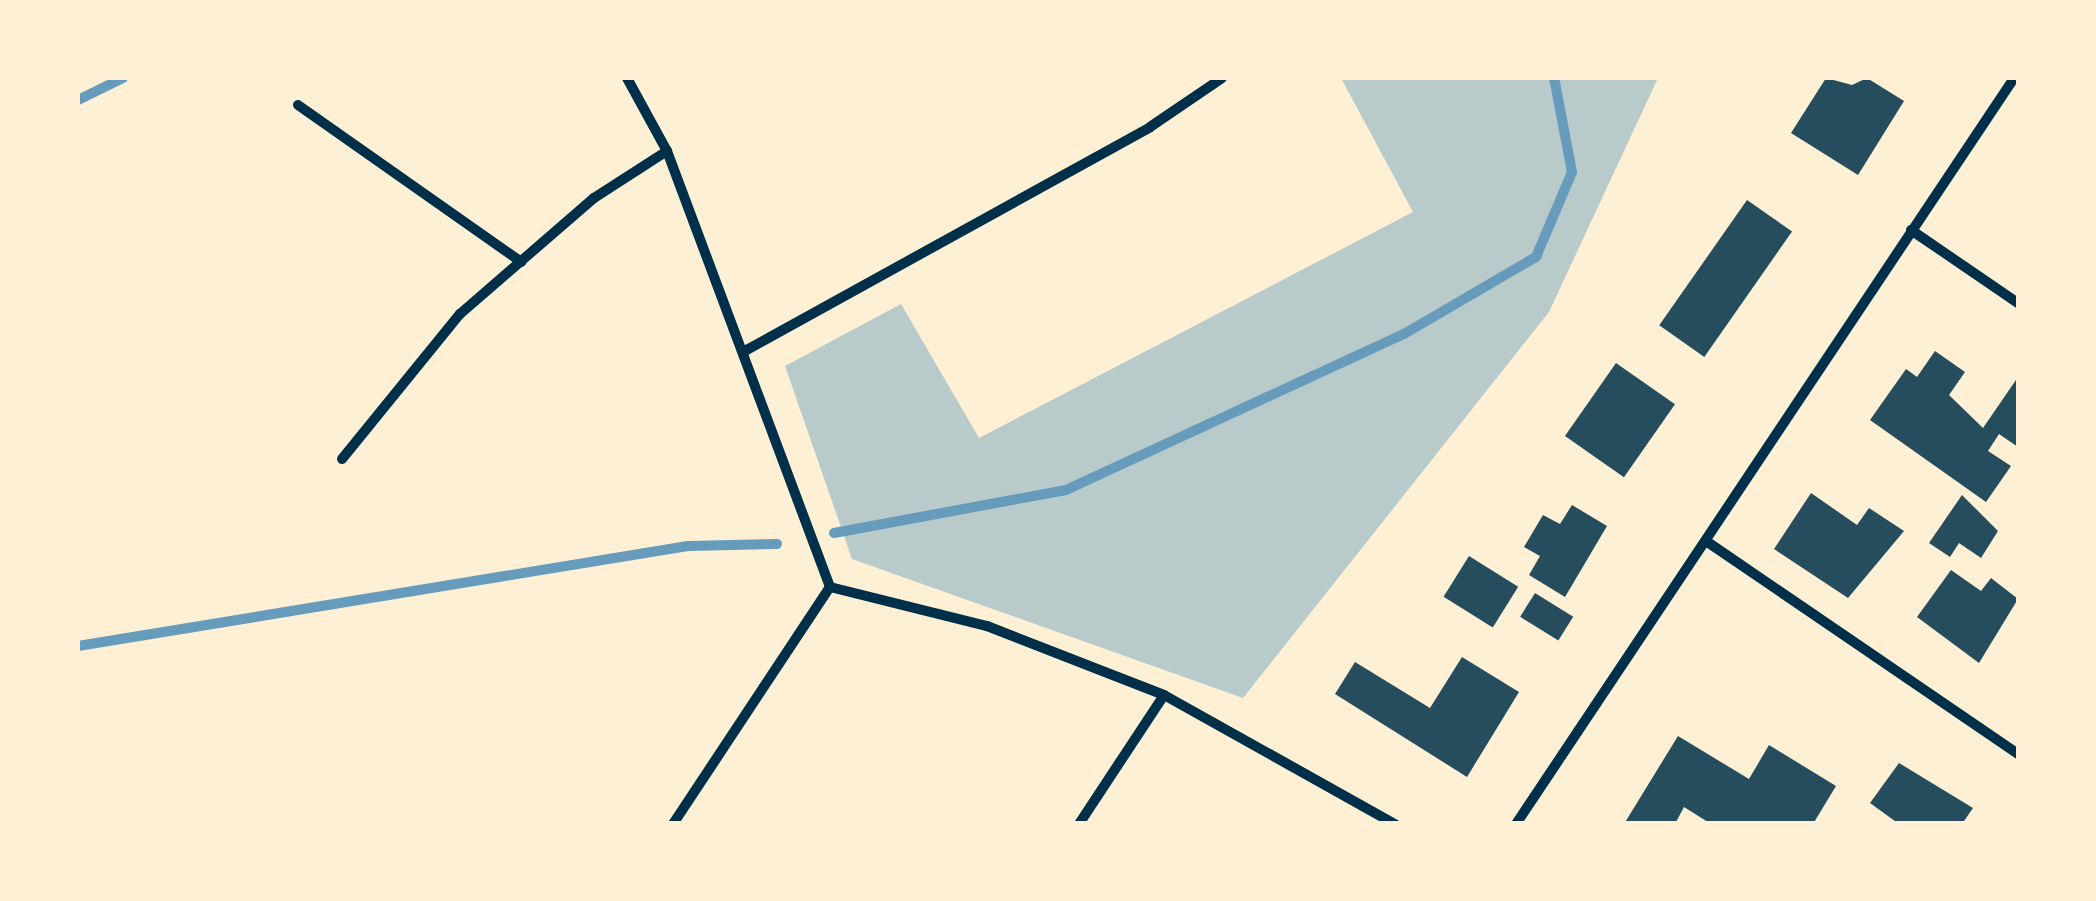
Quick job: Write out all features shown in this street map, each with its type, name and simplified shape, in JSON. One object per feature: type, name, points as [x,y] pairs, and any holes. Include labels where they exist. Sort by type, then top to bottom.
[{"type":"street","points":[[626,78],[667,151],[830,587]]},
{"type":"street","points":[[743,352],[1150,127],[1222,78]]},
{"type":"street","points":[[1516,824],[2014,78]]},
{"type":"street","points":[[298,106],[521,262]]},
{"type":"street","points":[[342,459],[460,314],[521,262],[667,151]]},
{"type":"street","points":[[1911,230],[2018,303]]},
{"type":"street","points":[[1706,541],[2018,754]]},
{"type":"street","points":[[830,587],[987,626],[1164,695],[1395,824]]},
{"type":"street","points":[[672,824],[830,587]]},
{"type":"street","points":[[1079,824],[1164,695]]},
{"type":"shaded area","points":[[1341,78],[1658,78],[1549,312],[1243,698],[852,559],[785,366],[901,304],[979,438],[1413,212]]},
{"type":"building","points":[[1826,78],[1852,85],[1867,78],[1904,101],[1858,175],[1791,133]]},
{"type":"building","points":[[1747,200],[1792,232],[1704,357],[1659,325]]},
{"type":"building","points":[[1935,351],[1965,372],[1949,395],[1983,428],[2018,377],[2018,447],[1999,434],[1988,451],[2011,466],[1986,502],[1870,420],[1906,369],[1917,377]]},
{"type":"building","points":[[1616,363],[1675,404],[1624,477],[1565,436]]},
{"type":"building","points":[[1811,493],[1857,525],[1869,508],[1904,531],[1848,598],[1774,549]]},
{"type":"building","points":[[1962,495],[1998,531],[1981,558],[1959,543],[1950,557],[1929,543]]},
{"type":"building","points":[[1572,505],[1607,526],[1565,597],[1529,575],[1540,556],[1524,547],[1543,515],[1560,524]]},
{"type":"building","points":[[1469,556],[1518,587],[1493,627],[1444,597]]},
{"type":"building","points":[[1951,570],[1981,591],[1991,578],[2018,599],[1979,663],[1917,617]]},
{"type":"building","points":[[1535,593],[1573,617],[1558,641],[1520,617]]},
{"type":"building","points":[[1462,657],[1519,692],[1467,777],[1335,694],[1355,662],[1430,708]]},
{"type":"building","points":[[1678,736],[1749,779],[1769,745],[1836,786],[1813,824],[1711,824],[1684,807],[1675,824],[1624,824]]},
{"type":"building","points":[[1899,763],[1973,808],[1962,824],[1899,824],[1870,803]]},
{"type":"waterway","points":[[78,100],[123,78]]},
{"type":"waterway","points":[[834,533],[1066,490],[1404,334],[1536,257],[1572,172],[1554,78]]},
{"type":"waterway","points":[[78,646],[688,546],[777,544]]}]
